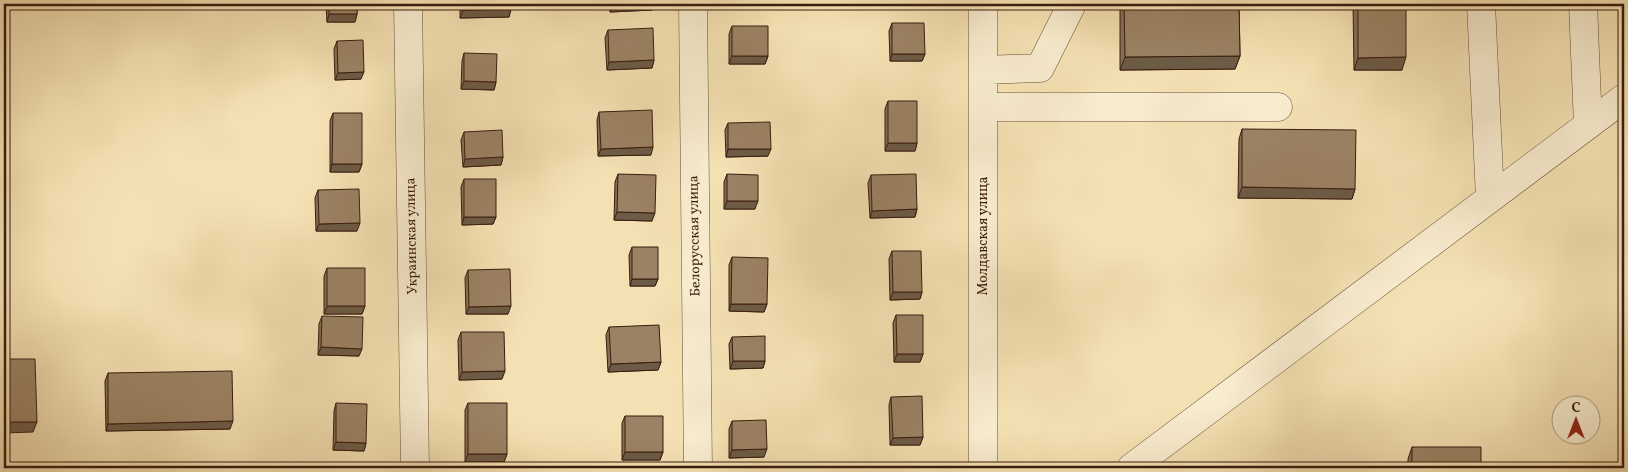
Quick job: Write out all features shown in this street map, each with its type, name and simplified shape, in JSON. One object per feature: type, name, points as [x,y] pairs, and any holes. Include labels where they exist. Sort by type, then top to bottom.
[{"type":"street","name":"Украинская улица","points":[[408,4],[415,468]]},
{"type":"street","name":"Белорусская улица","points":[[692,4],[698,468]]},
{"type":"street","name":"Молдавская улица","points":[[982,4],[983,468]]},
{"type":"street","points":[[983,70],[1040,68],[1072,4]]},
{"type":"street","points":[[1481,4],[1490,198]]},
{"type":"street","points":[[1583,4],[1588,125]]},
{"type":"street","points":[[1131,468],[1624,98]]},
{"type":"street","points":[[983,107],[1278,107]]},
{"type":"building","points":[[329,4],[357,4],[357,14],[329,14]]},
{"type":"building","points":[[463,4],[511,4],[511,9],[463,10]]},
{"type":"building","points":[[1124,4],[1239,4],[1240,56],[1125,57]]},
{"type":"building","points":[[1358,4],[1406,4],[1406,57],[1358,58]]},
{"type":"building","points":[[892,23],[924,23],[925,54],[892,54]]},
{"type":"building","points":[[732,26],[768,26],[768,56],[732,56]]},
{"type":"building","points":[[653,28],[654,60],[609,62],[608,30]]},
{"type":"building","points":[[363,40],[364,72],[338,73],[337,41]]},
{"type":"building","points":[[464,53],[497,54],[496,82],[464,81]]},
{"type":"building","points":[[888,101],[917,101],[917,143],[888,143]]},
{"type":"building","points":[[652,110],[653,147],[601,149],[599,112]]},
{"type":"building","points":[[333,113],[362,113],[362,164],[332,164]]},
{"type":"building","points":[[770,122],[771,149],[728,149],[728,123]]},
{"type":"building","points":[[1242,129],[1356,130],[1355,189],[1242,187]]},
{"type":"building","points":[[502,130],[503,157],[465,159],[464,132]]},
{"type":"building","points":[[618,174],[656,175],[655,213],[617,212]]},
{"type":"building","points":[[727,174],[758,175],[758,201],[727,201]]},
{"type":"building","points":[[916,174],[917,209],[872,211],[871,175]]},
{"type":"building","points":[[464,179],[496,179],[496,217],[464,217]]},
{"type":"building","points":[[359,189],[360,223],[319,224],[318,190]]},
{"type":"building","points":[[632,247],[658,247],[658,279],[632,279]]},
{"type":"building","points":[[892,251],[921,251],[922,292],[893,292]]},
{"type":"building","points":[[732,257],[768,258],[767,304],[731,304]]},
{"type":"building","points":[[327,268],[365,268],[365,306],[327,306]]},
{"type":"building","points":[[510,269],[511,306],[469,307],[468,270]]},
{"type":"building","points":[[896,315],[923,315],[923,354],[897,354]]},
{"type":"building","points":[[322,316],[363,317],[362,349],[321,347]]},
{"type":"building","points":[[659,325],[661,362],[611,364],[609,327]]},
{"type":"building","points":[[461,332],[504,332],[505,371],[462,372]]},
{"type":"building","points":[[765,336],[765,361],[733,361],[732,337]]},
{"type":"building","points":[[4,359],[35,359],[37,422],[4,422]]},
{"type":"building","points":[[232,371],[233,421],[108,424],[108,373]]},
{"type":"building","points":[[922,396],[923,437],[893,438],[891,397]]},
{"type":"building","points":[[336,403],[367,404],[366,443],[336,442]]},
{"type":"building","points":[[468,403],[507,403],[507,454],[468,454]]},
{"type":"building","points":[[625,416],[663,416],[663,452],[625,452]]},
{"type":"building","points":[[766,420],[767,449],[732,450],[732,421]]},
{"type":"building","points":[[1412,447],[1481,447],[1481,468],[1412,468]]}]
